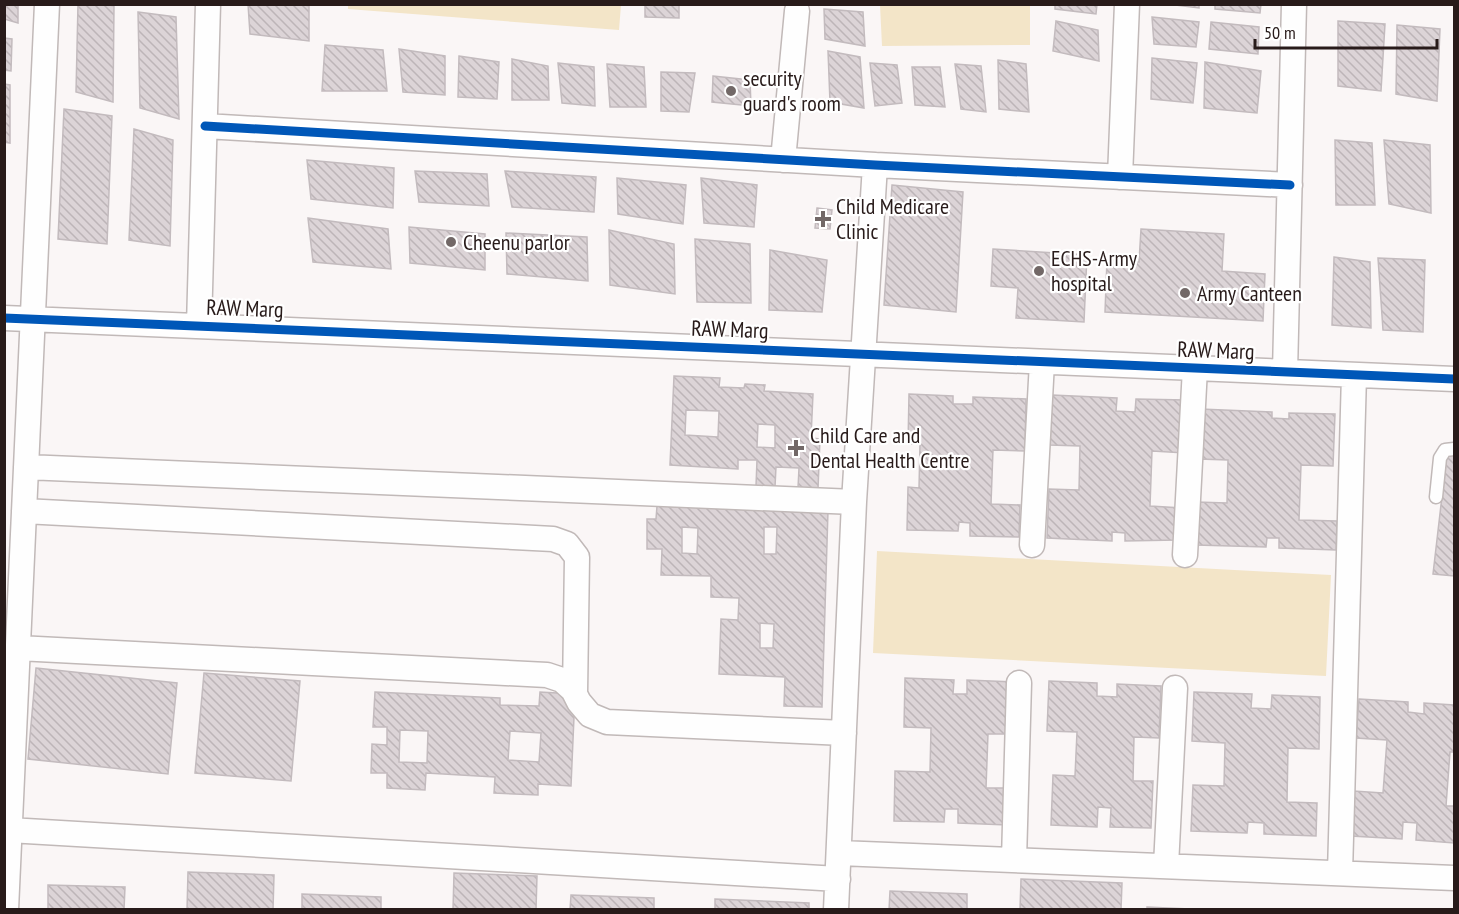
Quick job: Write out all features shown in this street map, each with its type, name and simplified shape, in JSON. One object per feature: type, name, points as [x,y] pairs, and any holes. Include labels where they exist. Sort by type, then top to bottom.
[{"type":"street","points":[[6,909],[47,4]]},
{"type":"street","points":[[199,326],[208,4]]},
{"type":"street","points":[[1120,177],[1127,4]]},
{"type":"street","points":[[1285,372],[1294,4]]},
{"type":"street","points":[[783,159],[797,11]]},
{"type":"street","points":[[206,126],[875,165],[1290,185]]},
{"type":"street","points":[[836,909],[854,502],[875,165]]},
{"type":"street","name":"RAW Marg","points":[[4,318],[1455,379]]},
{"type":"street","points":[[1032,545],[1042,362]]},
{"type":"street","points":[[1185,555],[1196,368]]},
{"type":"street","points":[[1340,873],[1354,375]]},
{"type":"street","points":[[26,467],[854,502]]},
{"type":"street","points":[[24,511],[553,539],[567,544],[577,557],[575,693]]},
{"type":"street","points":[[18,648],[547,675],[562,680],[575,693],[590,715],[607,722],[844,733]]},
{"type":"street","points":[[1014,860],[1019,683]]},
{"type":"street","points":[[1166,866],[1175,688]]},
{"type":"street","points":[[9,830],[838,879]]},
{"type":"street","points":[[839,853],[1455,878]]},
{"type":"lane","points":[[1436,497],[1440,458],[1445,450],[1455,449]]},
{"type":"shaded area","points":[[348,4],[621,5],[619,30],[348,9]]},
{"type":"shaded area","points":[[880,5],[1030,5],[1030,45],[882,46]]},
{"type":"shaded area","points":[[877,551],[1331,575],[1326,676],[873,653]]},
{"type":"building","points":[[4,4],[18,4],[18,23],[4,19]]},
{"type":"building","points":[[78,4],[114,6],[113,102],[76,92]]},
{"type":"building","points":[[248,4],[309,6],[309,41],[250,34]]},
{"type":"building","points":[[645,4],[679,4],[679,18],[645,17]]},
{"type":"building","points":[[1055,4],[1097,4],[1096,14],[1055,9]]},
{"type":"building","points":[[1167,4],[1199,4],[1199,8]]},
{"type":"building","points":[[1215,4],[1261,4],[1260,13],[1215,9]]},
{"type":"building","points":[[824,9],[863,12],[865,46],[825,39]]},
{"type":"building","points":[[138,12],[176,17],[179,119],[140,108]]},
{"type":"building","points":[[1152,17],[1199,22],[1196,47],[1154,44]]},
{"type":"building","points":[[1056,21],[1098,30],[1099,61],[1053,51]]},
{"type":"building","points":[[1338,21],[1385,24],[1381,91],[1338,86]]},
{"type":"building","points":[[1211,22],[1259,27],[1258,54],[1209,49]]},
{"type":"building","points":[[1397,25],[1440,29],[1437,101],[1396,94]]},
{"type":"building","points":[[4,38],[12,39],[11,71],[4,70]]},
{"type":"building","points":[[325,45],[383,50],[387,91],[322,91]]},
{"type":"building","points":[[399,49],[445,56],[445,95],[403,92]]},
{"type":"building","points":[[828,51],[860,57],[864,108],[830,102]]},
{"type":"building","points":[[459,56],[499,62],[497,99],[458,97]]},
{"type":"building","points":[[1152,58],[1197,63],[1193,103],[1151,99]]},
{"type":"building","points":[[512,59],[548,66],[549,100],[512,100]]},
{"type":"building","points":[[998,60],[1026,64],[1029,112],[999,109]]},
{"type":"building","points":[[1205,62],[1261,71],[1257,113],[1204,108]]},
{"type":"building","points":[[558,63],[594,67],[595,106],[562,103]]},
{"type":"building","points":[[870,63],[897,65],[902,103],[875,106]]},
{"type":"building","points":[[607,64],[644,67],[646,107],[610,107]]},
{"type":"building","points":[[955,64],[981,66],[986,112],[961,109]]},
{"type":"building","points":[[912,67],[940,67],[945,107],[915,105]]},
{"type":"building","points":[[661,72],[695,73],[689,112],[661,111]]},
{"type":"building","name":"security guard's room","points":[[713,76],[750,80],[751,106],[712,102]]},
{"type":"building","points":[[4,84],[10,85],[10,143],[4,142]]},
{"type":"building","points":[[64,109],[112,116],[107,244],[58,239]]},
{"type":"building","points":[[134,129],[173,140],[170,246],[129,240]]},
{"type":"building","points":[[1335,140],[1372,143],[1375,205],[1336,205]]},
{"type":"building","points":[[1384,140],[1430,145],[1431,213],[1389,204]]},
{"type":"building","points":[[307,160],[394,168],[393,208],[311,199]]},
{"type":"building","points":[[415,171],[487,174],[489,206],[419,202]]},
{"type":"building","points":[[505,171],[596,177],[594,212],[512,207]]},
{"type":"building","points":[[617,178],[686,185],[683,224],[618,214]]},
{"type":"building","points":[[701,178],[757,185],[754,227],[704,223]]},
{"type":"building","points":[[892,185],[963,192],[956,312],[884,305]]},
{"type":"building","points":[[817,208],[832,210],[830,229],[815,228]]},
{"type":"building","points":[[308,218],[388,229],[391,269],[313,262]]},
{"type":"building","points":[[409,227],[485,234],[485,270],[410,263]]},
{"type":"building","name":"Army Canteen","points":[[1141,229],[1224,234],[1222,271],[1265,274],[1263,321],[1105,312],[1107,260],[1139,262]]},
{"type":"building","points":[[609,230],[674,244],[675,294],[610,285]]},
{"type":"building","points":[[506,233],[587,237],[588,281],[507,274]]},
{"type":"building","points":[[695,239],[750,244],[751,303],[697,302]]},
{"type":"building","name":"ECHS-Army hospital","points":[[993,249],[1087,255],[1084,322],[1016,318],[1018,288],[991,286]]},
{"type":"building","points":[[770,250],[827,260],[822,312],[769,310]]},
{"type":"building","points":[[1334,257],[1370,262],[1371,328],[1332,325]]},
{"type":"building","points":[[1378,258],[1425,260],[1423,332],[1383,330]]},
{"type":"building","points":[[674,376],[720,378],[719,387],[744,388],[745,384],[765,385],[764,391],[813,394],[811,438],[820,439],[818,489],[798,488],[799,468],[776,467],[775,487],[756,486],[757,460],[738,460],[738,469],[670,465]],"holes":[[[686,410],[719,411],[718,437],[685,435]],[[758,424],[775,425],[775,448],[757,447]]]},
{"type":"building","points":[[909,394],[953,396],[953,404],[973,404],[973,397],[1026,399],[1025,451],[993,450],[991,504],[1020,505],[1019,537],[970,536],[970,523],[959,522],[958,531],[907,530],[908,487],[919,488],[920,444],[908,444]]},
{"type":"building","points":[[1052,395],[1117,398],[1116,411],[1135,412],[1136,399],[1186,400],[1185,453],[1152,451],[1150,506],[1182,508],[1177,540],[1125,541],[1125,533],[1112,532],[1112,541],[1047,538],[1049,489],[1079,490],[1080,446],[1050,445]]},
{"type":"building","points":[[1200,409],[1272,412],[1272,418],[1289,419],[1289,413],[1335,414],[1333,466],[1301,465],[1299,520],[1337,521],[1336,550],[1279,548],[1279,538],[1267,538],[1266,547],[1196,545],[1197,502],[1227,503],[1228,460],[1199,459]]},
{"type":"building","points":[[1447,453],[1454,454],[1454,576],[1433,574]]},
{"type":"building","points":[[657,506],[828,511],[822,707],[784,706],[785,677],[719,674],[721,619],[738,620],[739,598],[711,597],[711,576],[661,575],[662,549],[647,549],[647,519],[656,519]],"holes":[[[682,527],[698,528],[697,554],[682,553]],[[764,527],[777,527],[776,554],[764,554]],[[760,623],[774,624],[773,648],[760,648]]]},
{"type":"building","points":[[36,668],[177,683],[168,774],[28,759]]},
{"type":"building","points":[[204,673],[300,681],[291,781],[195,773]]},
{"type":"building","points":[[905,678],[954,680],[953,694],[967,694],[967,680],[1015,682],[1013,734],[988,734],[986,788],[1008,788],[1007,825],[958,823],[958,809],[945,809],[944,822],[894,821],[895,771],[930,772],[931,728],[904,727]]},
{"type":"building","points":[[1049,681],[1097,683],[1097,696],[1117,697],[1117,684],[1161,686],[1159,738],[1134,737],[1133,781],[1153,781],[1151,828],[1110,827],[1111,808],[1098,807],[1097,827],[1051,825],[1053,775],[1075,776],[1077,732],[1047,731]]},
{"type":"building","points":[[375,692],[500,698],[500,705],[539,706],[540,692],[575,694],[571,786],[538,784],[538,795],[494,793],[495,777],[426,773],[425,790],[387,788],[387,773],[371,773],[372,744],[387,745],[387,727],[373,727]],"holes":[[[400,730],[428,731],[427,763],[399,762]],[[510,731],[541,733],[539,762],[508,760]]]},
{"type":"building","points":[[1194,692],[1252,694],[1251,708],[1271,709],[1272,695],[1320,697],[1319,749],[1288,748],[1287,802],[1317,803],[1316,836],[1264,834],[1264,823],[1248,822],[1247,833],[1191,831],[1193,785],[1224,786],[1225,743],[1192,741]]},
{"type":"building","points":[[1359,699],[1408,702],[1408,712],[1424,714],[1424,703],[1454,705],[1454,752],[1450,752],[1446,806],[1454,806],[1454,843],[1416,840],[1417,823],[1403,822],[1402,839],[1351,836],[1354,791],[1383,793],[1387,740],[1356,738]]},
{"type":"building","points":[[188,872],[274,875],[273,910],[187,910]]},
{"type":"building","points":[[454,873],[537,876],[536,910],[453,910]]},
{"type":"building","points":[[1021,879],[1122,883],[1121,910],[1020,910]]},
{"type":"building","points":[[48,885],[125,887],[124,910],[48,910]]},
{"type":"building","points":[[890,891],[967,894],[967,910],[889,910]]},
{"type":"building","points":[[302,894],[381,897],[381,910],[302,910]]},
{"type":"building","points":[[571,895],[654,898],[654,910],[570,910]]},
{"type":"building","points":[[715,899],[809,903],[809,910],[715,910]]},
{"type":"building","points":[[1147,907],[1211,910],[1147,910]]},
{"type":"cycle path","points":[[205,126],[875,165],[1290,185]]},
{"type":"cycle path","points":[[4,318],[1454,379]]},
{"type":"place","name":"security guard's room","points":[[731,91]]},
{"type":"place","name":"Child Medicare Clinic","points":[[823,219]]},
{"type":"place","name":"Cheenu parlor","points":[[451,242]]},
{"type":"place","name":"ECHS-Army hospital","points":[[1039,271]]},
{"type":"place","name":"Army Canteen","points":[[1185,293]]},
{"type":"place","name":"Child Care and Dental Health Centre","points":[[796,448]]}]
